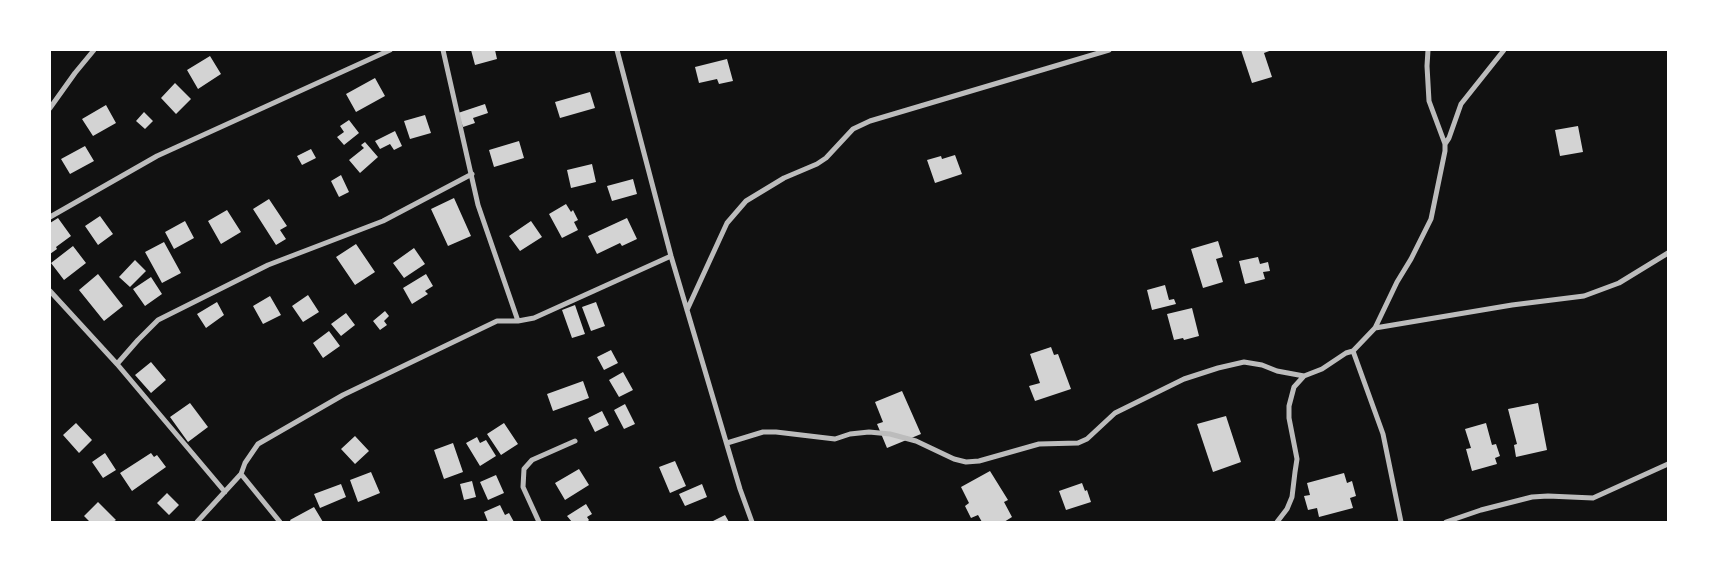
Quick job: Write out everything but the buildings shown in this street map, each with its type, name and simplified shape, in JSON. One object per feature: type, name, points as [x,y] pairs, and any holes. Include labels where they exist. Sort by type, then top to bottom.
[{"type":"street","points":[[50,108],[94,50]]},
{"type":"street","points":[[50,217],[157,156],[390,50]]},
{"type":"street","points":[[443,50],[478,204],[518,321]]},
{"type":"street","points":[[617,50],[671,256],[740,489],[752,522]]},
{"type":"street","points":[[687,310],[727,223],[746,201],[784,178],[817,164],[826,158],[853,129],[870,121],[1109,50]]},
{"type":"street","points":[[1277,522],[1287,509],[1292,497],[1297,459],[1288,406],[1294,387],[1304,376],[1322,369],[1346,353],[1354,351],[1375,328],[1431,219],[1444,161],[1445,144],[1429,101],[1428,50]]},
{"type":"street","points":[[1445,144],[1461,104],[1504,50]]},
{"type":"street","points":[[117,364],[158,320],[268,265],[383,221],[472,174]]},
{"type":"street","points":[[1375,328],[1512,305],[1584,296],[1619,283],[1668,253]]},
{"type":"street","points":[[197,522],[241,474],[245,462],[258,444],[343,395],[497,321],[518,321],[534,318],[671,256]]},
{"type":"street","points":[[50,290],[117,364],[225,492]]},
{"type":"street","points":[[1354,351],[1383,434],[1401,522]]},
{"type":"street","points":[[727,444],[763,432],[835,439],[850,434],[876,433],[890,434],[916,441],[954,459],[966,462],[979,461],[1039,444],[1078,443],[1087,439],[1115,413],[1184,379],[1218,368],[1244,362],[1304,376]]},
{"type":"street","points":[[539,522],[523,487],[524,469],[532,460],[575,441]]},
{"type":"street","points":[[1446,522],[1481,510],[1532,497],[1593,498],[1668,464]]},
{"type":"street","points":[[241,474],[280,522]]}]
